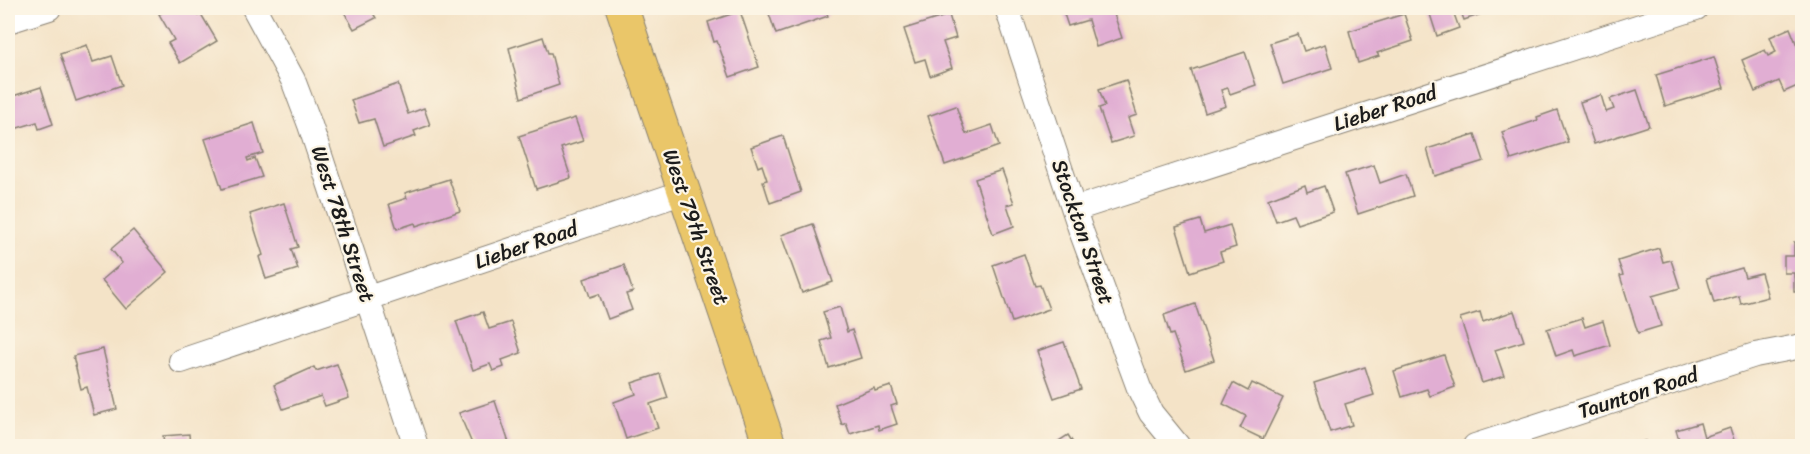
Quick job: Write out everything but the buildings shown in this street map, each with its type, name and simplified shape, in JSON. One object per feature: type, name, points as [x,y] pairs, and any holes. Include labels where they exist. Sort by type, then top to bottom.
[{"type":"main road","name":"West 79th Street","points":[[622,8],[770,447]]},
{"type":"street","points":[[8,21],[49,8]]},
{"type":"street","name":"West 78th Street","points":[[254,8],[293,80],[368,298],[416,447]]},
{"type":"street","name":"Stockton Street","points":[[1007,8],[1138,388],[1151,413],[1178,447]]},
{"type":"street","name":"Lieber Road","points":[[1075,209],[1696,8]]},
{"type":"street","name":"Lieber Road","points":[[181,361],[684,192]]},
{"type":"street","name":"Taunton Road","points":[[1475,447],[1755,355],[1803,346]]}]
